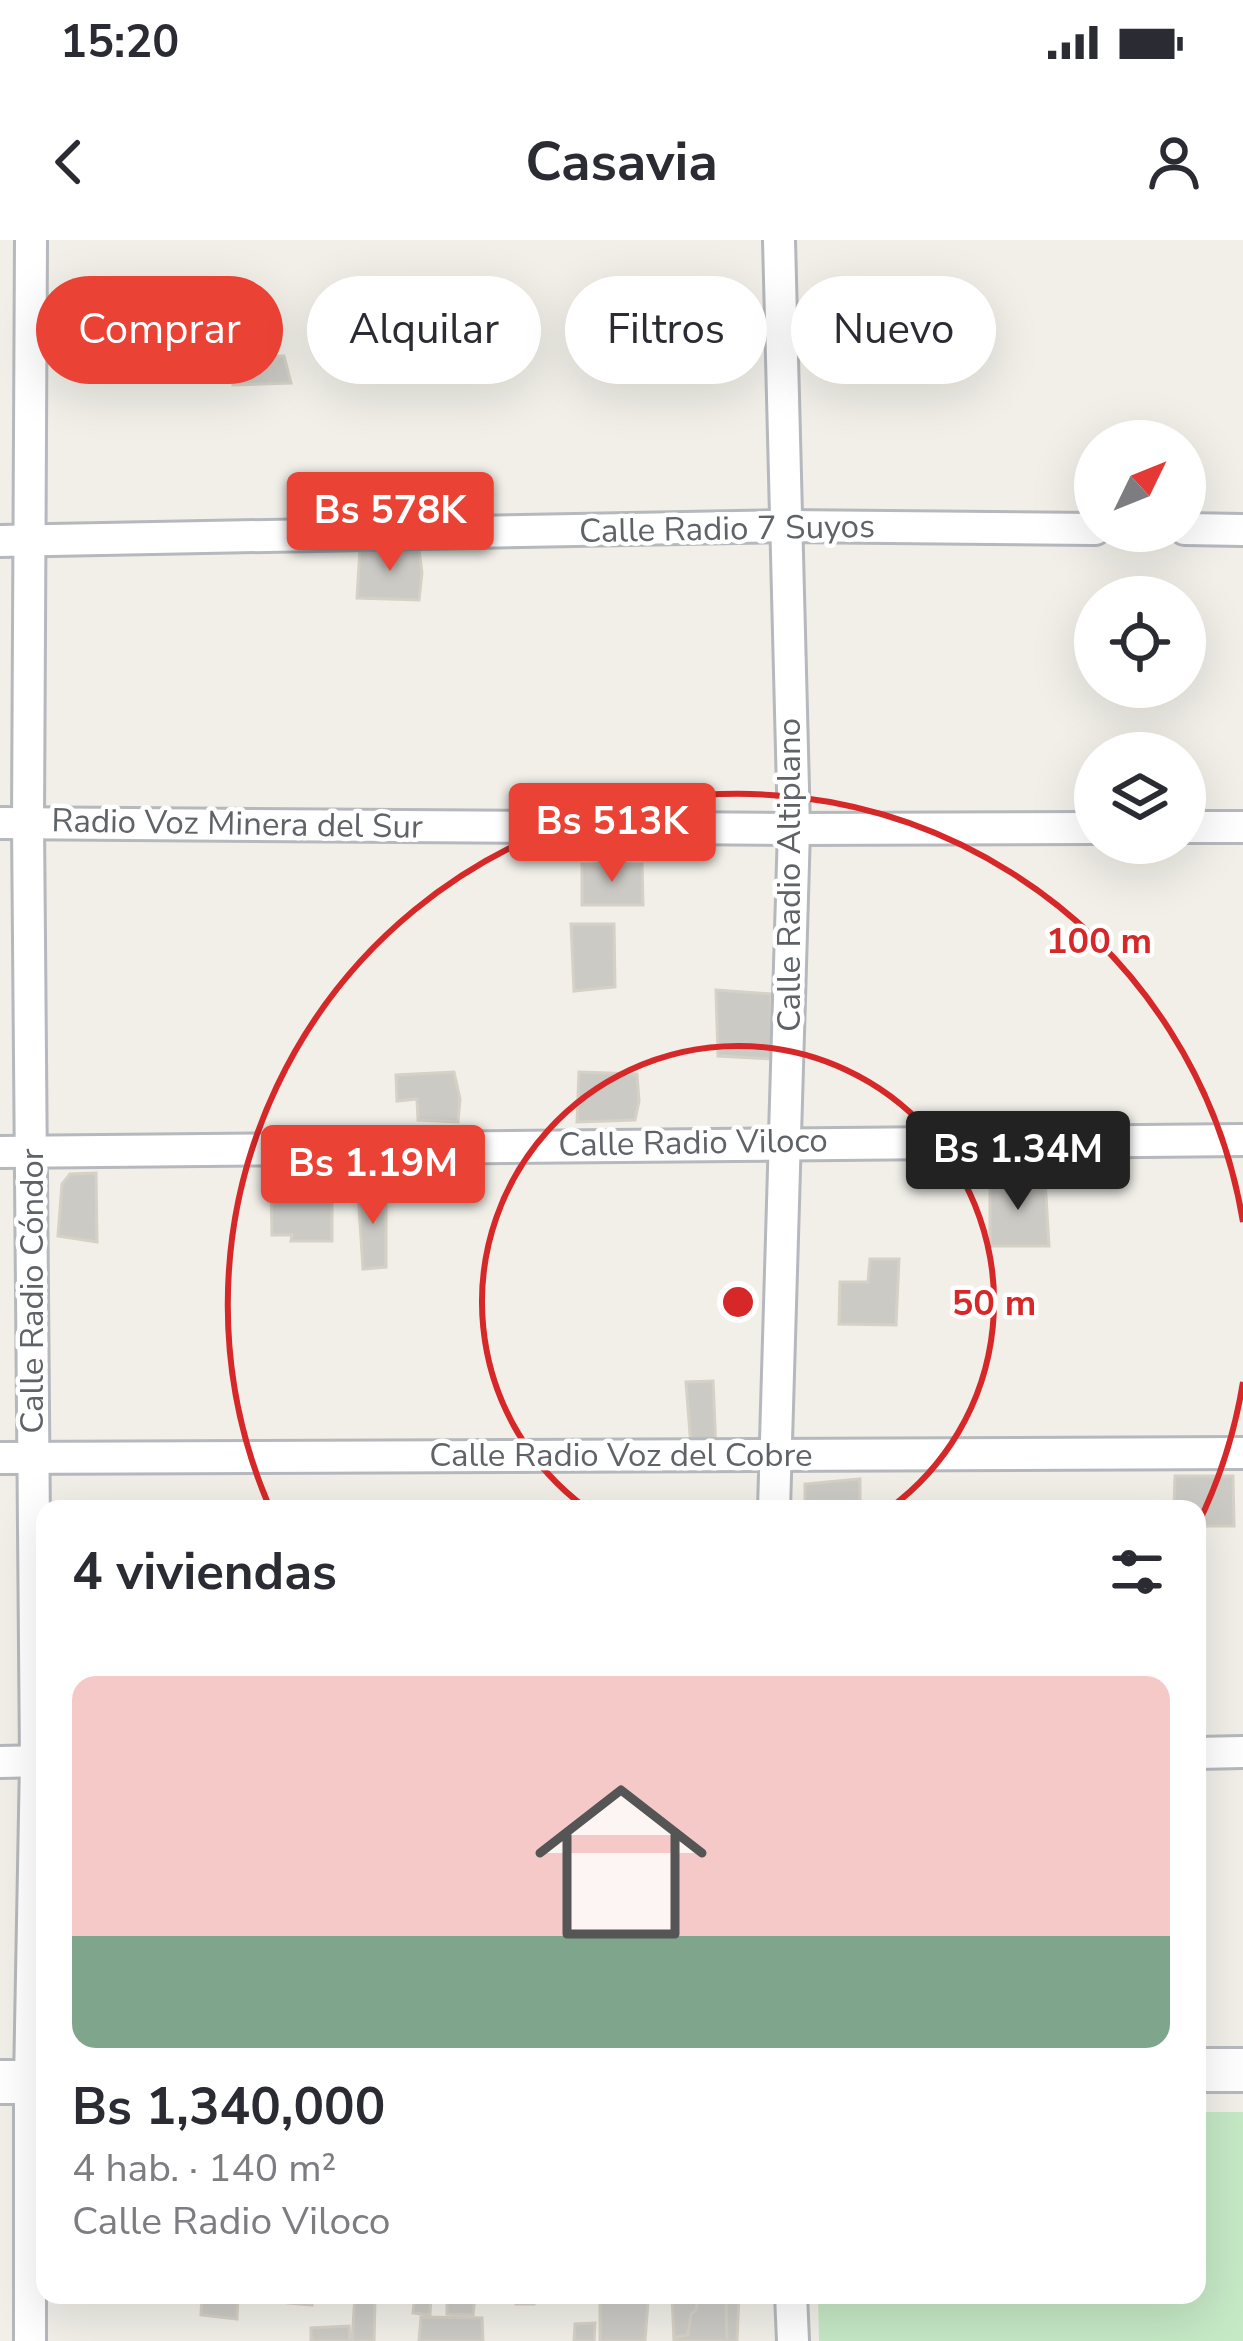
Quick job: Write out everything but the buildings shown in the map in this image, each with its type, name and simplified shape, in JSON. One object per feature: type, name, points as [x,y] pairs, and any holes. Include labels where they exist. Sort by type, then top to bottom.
[{"type":"street","name":"Calle Radio Cóndor","points":[[31,240],[15,541],[14,823],[32,1152],[36,1545]]},
{"type":"street","name":"Calle Radio Altiplano","points":[[774,1500],[794,829],[778,240]]},
{"type":"street","name":"Calle Radio 7 Suyos","points":[[15,541],[784,526],[1074,529]]},
{"type":"street","points":[[1206,529],[1243,530]]},
{"type":"street","name":"Radio Voz Minera del Sur","points":[[14,823],[1074,828]]},
{"type":"street","points":[[1206,827],[1243,827]]},
{"type":"street","name":"Calle Radio Viloco","points":[[0,1152],[1243,1140]]},
{"type":"street","name":"Calle Radio Voz del Cobre","points":[[0,1458],[1243,1453]]},
{"type":"street","points":[[1206,1753],[1243,1752]]},
{"type":"street","points":[[0,1762],[36,1761]]},
{"type":"street","name":"Calle Radio Cóndor","points":[[31,2341],[25,2082],[36,1861]]},
{"type":"street","points":[[1206,2070],[1243,2070]]},
{"type":"street","points":[[791,2304],[793,2341]]},
{"type":"green space","points":[[1206,2112],[1243,2112],[1243,2341],[819,2341],[818,2304],[1206,2304]]}]
